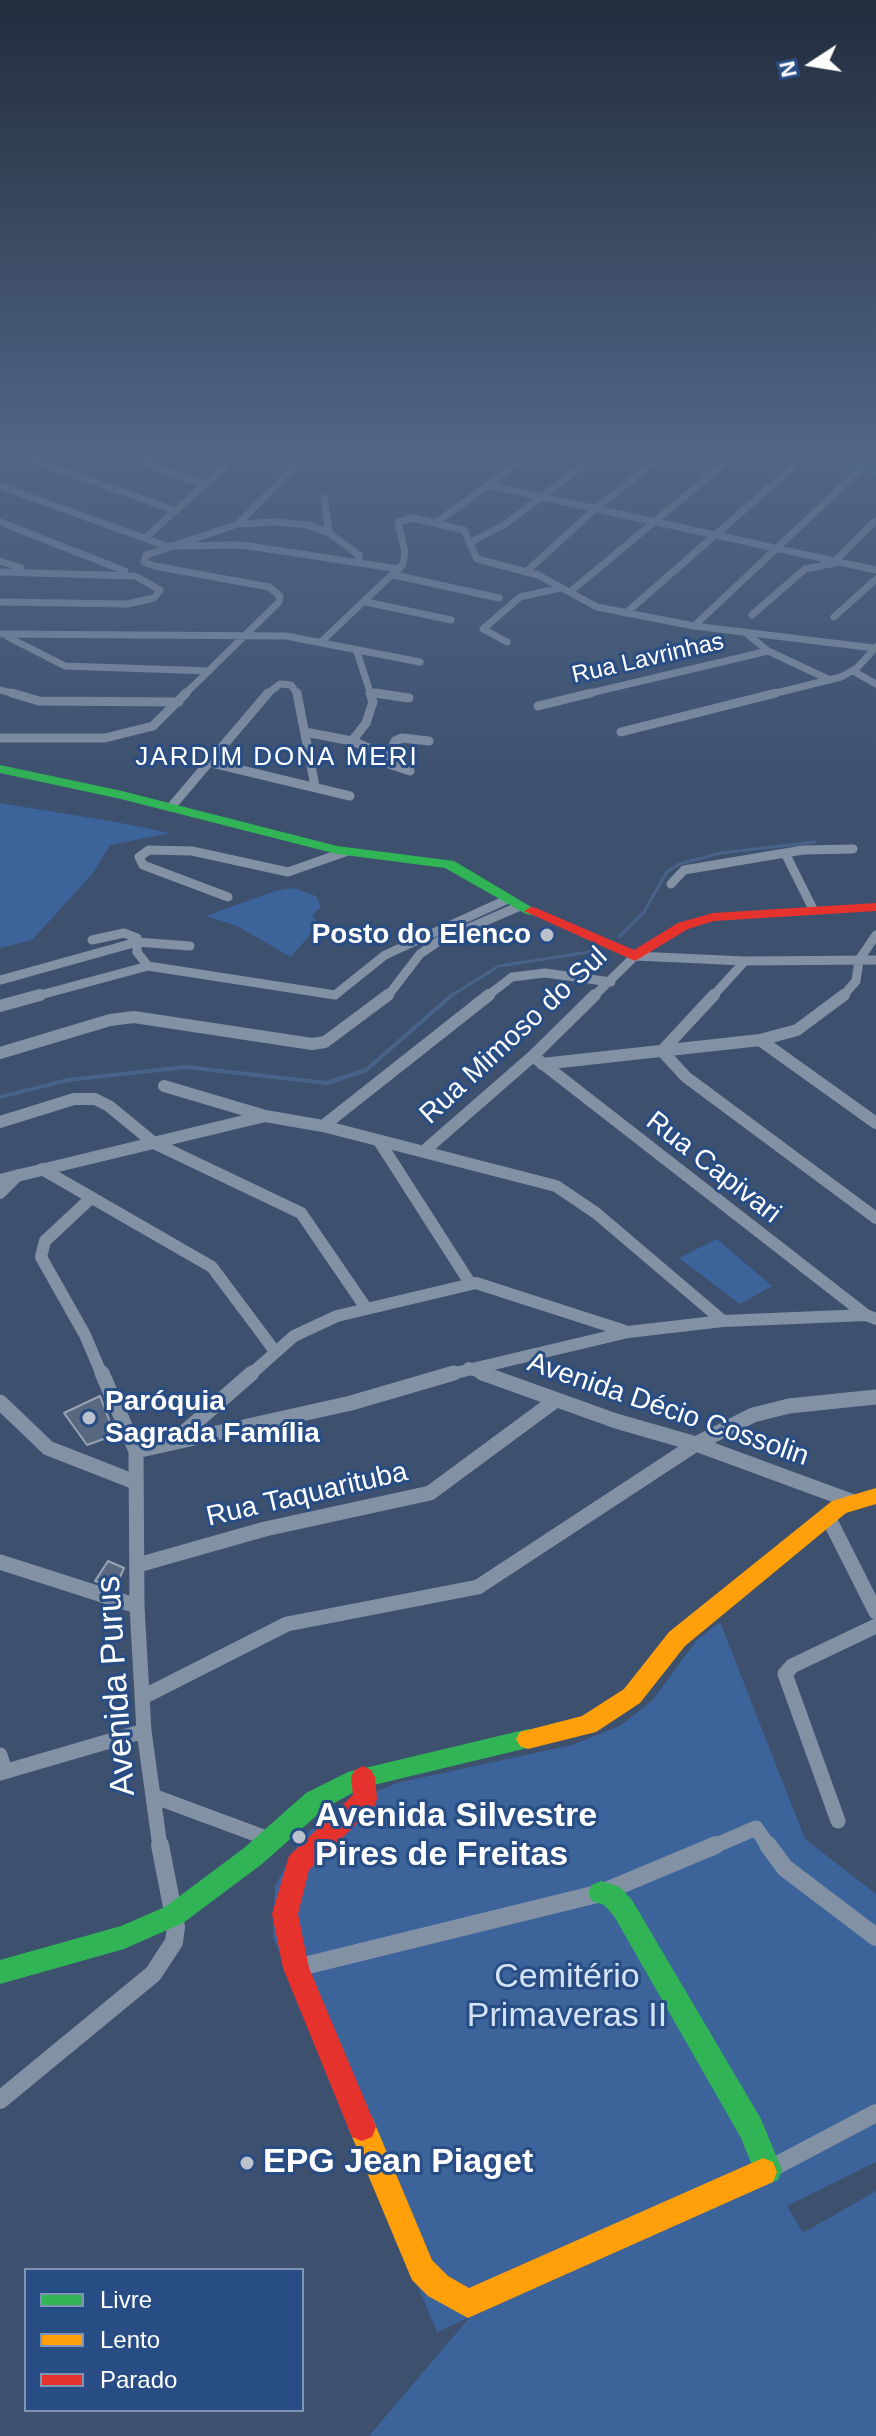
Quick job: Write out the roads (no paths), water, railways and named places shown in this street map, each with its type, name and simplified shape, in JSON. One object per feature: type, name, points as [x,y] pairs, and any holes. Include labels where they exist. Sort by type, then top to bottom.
[{"type":"street","points":[[14,567],[32,572]]},
{"type":"street","points":[[86,573],[100,571],[104,567]]},
{"type":"street","points":[[1,603],[127,604],[160,594],[159,586],[113,567]]},
{"type":"street","points":[[0,738],[124,736],[153,726],[241,635],[274,608],[280,596],[276,591],[254,583],[169,567]]},
{"type":"street","points":[[376,567],[499,598]]},
{"type":"street","points":[[321,642],[400,567]]},
{"type":"street","points":[[509,567],[527,571],[591,605],[626,613],[694,626],[875,647]]},
{"type":"street","points":[[527,571],[532,567]]},
{"type":"street","points":[[570,592],[601,567]]},
{"type":"street","points":[[626,613],[679,567]]},
{"type":"street","points":[[694,626],[756,567]]},
{"type":"street","points":[[752,615],[805,569],[815,567]]},
{"type":"street","points":[[0,572],[135,576]]},
{"type":"street","points":[[834,617],[876,579]]},
{"type":"street","points":[[507,642],[483,629],[520,597],[560,588]]},
{"type":"street","points":[[366,602],[451,620]]},
{"type":"street","points":[[746,633],[768,651],[830,680]]},
{"type":"street","points":[[1,634],[241,635],[321,642],[420,662]]},
{"type":"street","points":[[1,634],[65,666],[209,671]]},
{"type":"street","points":[[621,732],[830,680],[853,671],[875,647]]},
{"type":"street","points":[[352,741],[371,711],[372,693],[356,649]]},
{"type":"street","name":"Rua Lavrinhas","points":[[538,706],[768,651]]},
{"type":"street","points":[[853,671],[876,684]]},
{"type":"street","points":[[171,807],[212,763],[270,691],[287,684],[297,691],[315,786]]},
{"type":"street","points":[[0,690],[39,701],[179,702]]},
{"type":"street","points":[[372,693],[409,698]]},
{"type":"street","points":[[305,732],[352,741],[388,756]]},
{"type":"street","points":[[410,771],[388,765],[388,756],[400,738],[429,741]]},
{"type":"street","points":[[212,763],[350,796]]},
{"type":"street","points":[[0,769],[171,807],[345,852],[430,859],[449,864],[514,902],[635,956],[745,961],[876,960]]},
{"type":"street","points":[[671,884],[684,870],[785,853],[853,849]]},
{"type":"street","points":[[228,897],[143,865],[139,857],[149,850],[192,851],[288,872],[345,852]]},
{"type":"street","points":[[785,853],[813,909]]},
{"type":"street","points":[[0,1006],[148,966],[335,995],[348,988],[385,955],[514,902]]},
{"type":"street","points":[[0,1053],[110,1020],[134,1017],[312,1044],[325,1042],[387,997],[429,947],[514,902]]},
{"type":"street","points":[[635,956],[683,926],[725,915],[876,907]]},
{"type":"street","points":[[92,940],[124,933],[137,938],[137,952],[148,966]]},
{"type":"street","points":[[537,1060],[760,1040],[797,1030],[840,1000],[859,974],[859,960],[876,935]]},
{"type":"street","points":[[1,980],[137,942],[190,946]]},
{"type":"street","name":"Rua Mimoso do Sul","points":[[424,1151],[537,1060],[635,956]]},
{"type":"street","points":[[662,1051],[745,961]]},
{"type":"street","points":[[323,1126],[512,977],[545,973],[611,982]]},
{"type":"street","points":[[760,1040],[876,1123]]},
{"type":"street","points":[[662,1051],[686,1077],[876,1218]]},
{"type":"street","name":"Rua Capivari","points":[[537,1060],[871,1317]]},
{"type":"street","points":[[164,1086],[265,1116],[323,1126],[533,1178],[570,1193],[723,1321]]},
{"type":"street","points":[[0,1122],[74,1099],[95,1099],[109,1106],[154,1143],[301,1213],[366,1308]]},
{"type":"street","points":[[0,1180],[265,1116]]},
{"type":"street","points":[[379,1141],[470,1283]]},
{"type":"street","points":[[42,1169],[212,1267],[274,1350]]},
{"type":"street","points":[[0,1193],[18,1174]]},
{"type":"street","points":[[91,1198],[45,1241],[41,1257],[85,1335],[136,1451],[351,1403],[469,1368],[628,1332],[723,1321],[871,1317]]},
{"type":"street","points":[[171,1444],[274,1350],[314,1325],[366,1308],[470,1283],[500,1288],[628,1332]]},
{"type":"street","name":"Avenida Décio Cossolin","points":[[469,1368],[556,1400],[696,1444],[851,1501]]},
{"type":"street","points":[[143,1697],[287,1624],[478,1587],[696,1444],[770,1409],[876,1397]]},
{"type":"street","name":"Rua Taquarituba","points":[[138,1565],[265,1529],[430,1493],[556,1400]]},
{"type":"street","points":[[0,1402],[48,1448],[135,1482]]},
{"type":"street","name":"Avenida Purus","points":[[136,1451],[137,1606],[144,1731],[165,1882],[174,1915]]},
{"type":"street","points":[[0,1972],[124,1937],[174,1915],[253,1856],[315,1801],[363,1777],[561,1733],[599,1719],[632,1696],[663,1655],[698,1619],[827,1515],[851,1501],[876,1496]]},
{"type":"street","points":[[827,1515],[876,1612]]},
{"type":"street","points":[[0,1562],[137,1606]]},
{"type":"street","points":[[838,1821],[785,1674],[792,1666],[876,1626]]},
{"type":"street","points":[[2,1767],[144,1731]]},
{"type":"street","points":[[363,1777],[365,1799],[298,1864],[285,1914],[296,1968],[422,2270],[438,2286],[468,2303],[768,2170],[876,2113]]},
{"type":"street","points":[[153,1796],[269,1839]]},
{"type":"street","points":[[296,1968],[601,1893],[756,1828],[785,1868],[876,1937]]},
{"type":"street","points":[[601,1893],[611,1895],[623,1908],[751,2129],[768,2170]]},
{"type":"street","points":[[0,2100],[153,1974],[174,1942],[174,1915]]},
{"type":"waterway","points":[[619,937],[644,912],[666,873],[679,864],[721,853],[815,842]]},
{"type":"waterway","points":[[451,995],[499,966],[596,951]]},
{"type":"waterway","points":[[0,1097],[68,1080],[186,1067],[327,1083],[366,1070],[451,995]]},
{"type":"place","name":"Posto do Elenco","points":[[547,935]]},
{"type":"place","name":"Paróquia Sagrada Família","points":[[89,1418]]},
{"type":"place","name":"Avenida Silvestre Pires de Freitas","points":[[299,1837]]},
{"type":"place","name":"EPG Jean Piaget","points":[[247,2163]]},
{"type":"district","name":"JARDIM DONA MERI","points":[[277,758]]},
{"type":"park label","name":"Cemitério Primaveras II","points":[[567,1998]]}]
